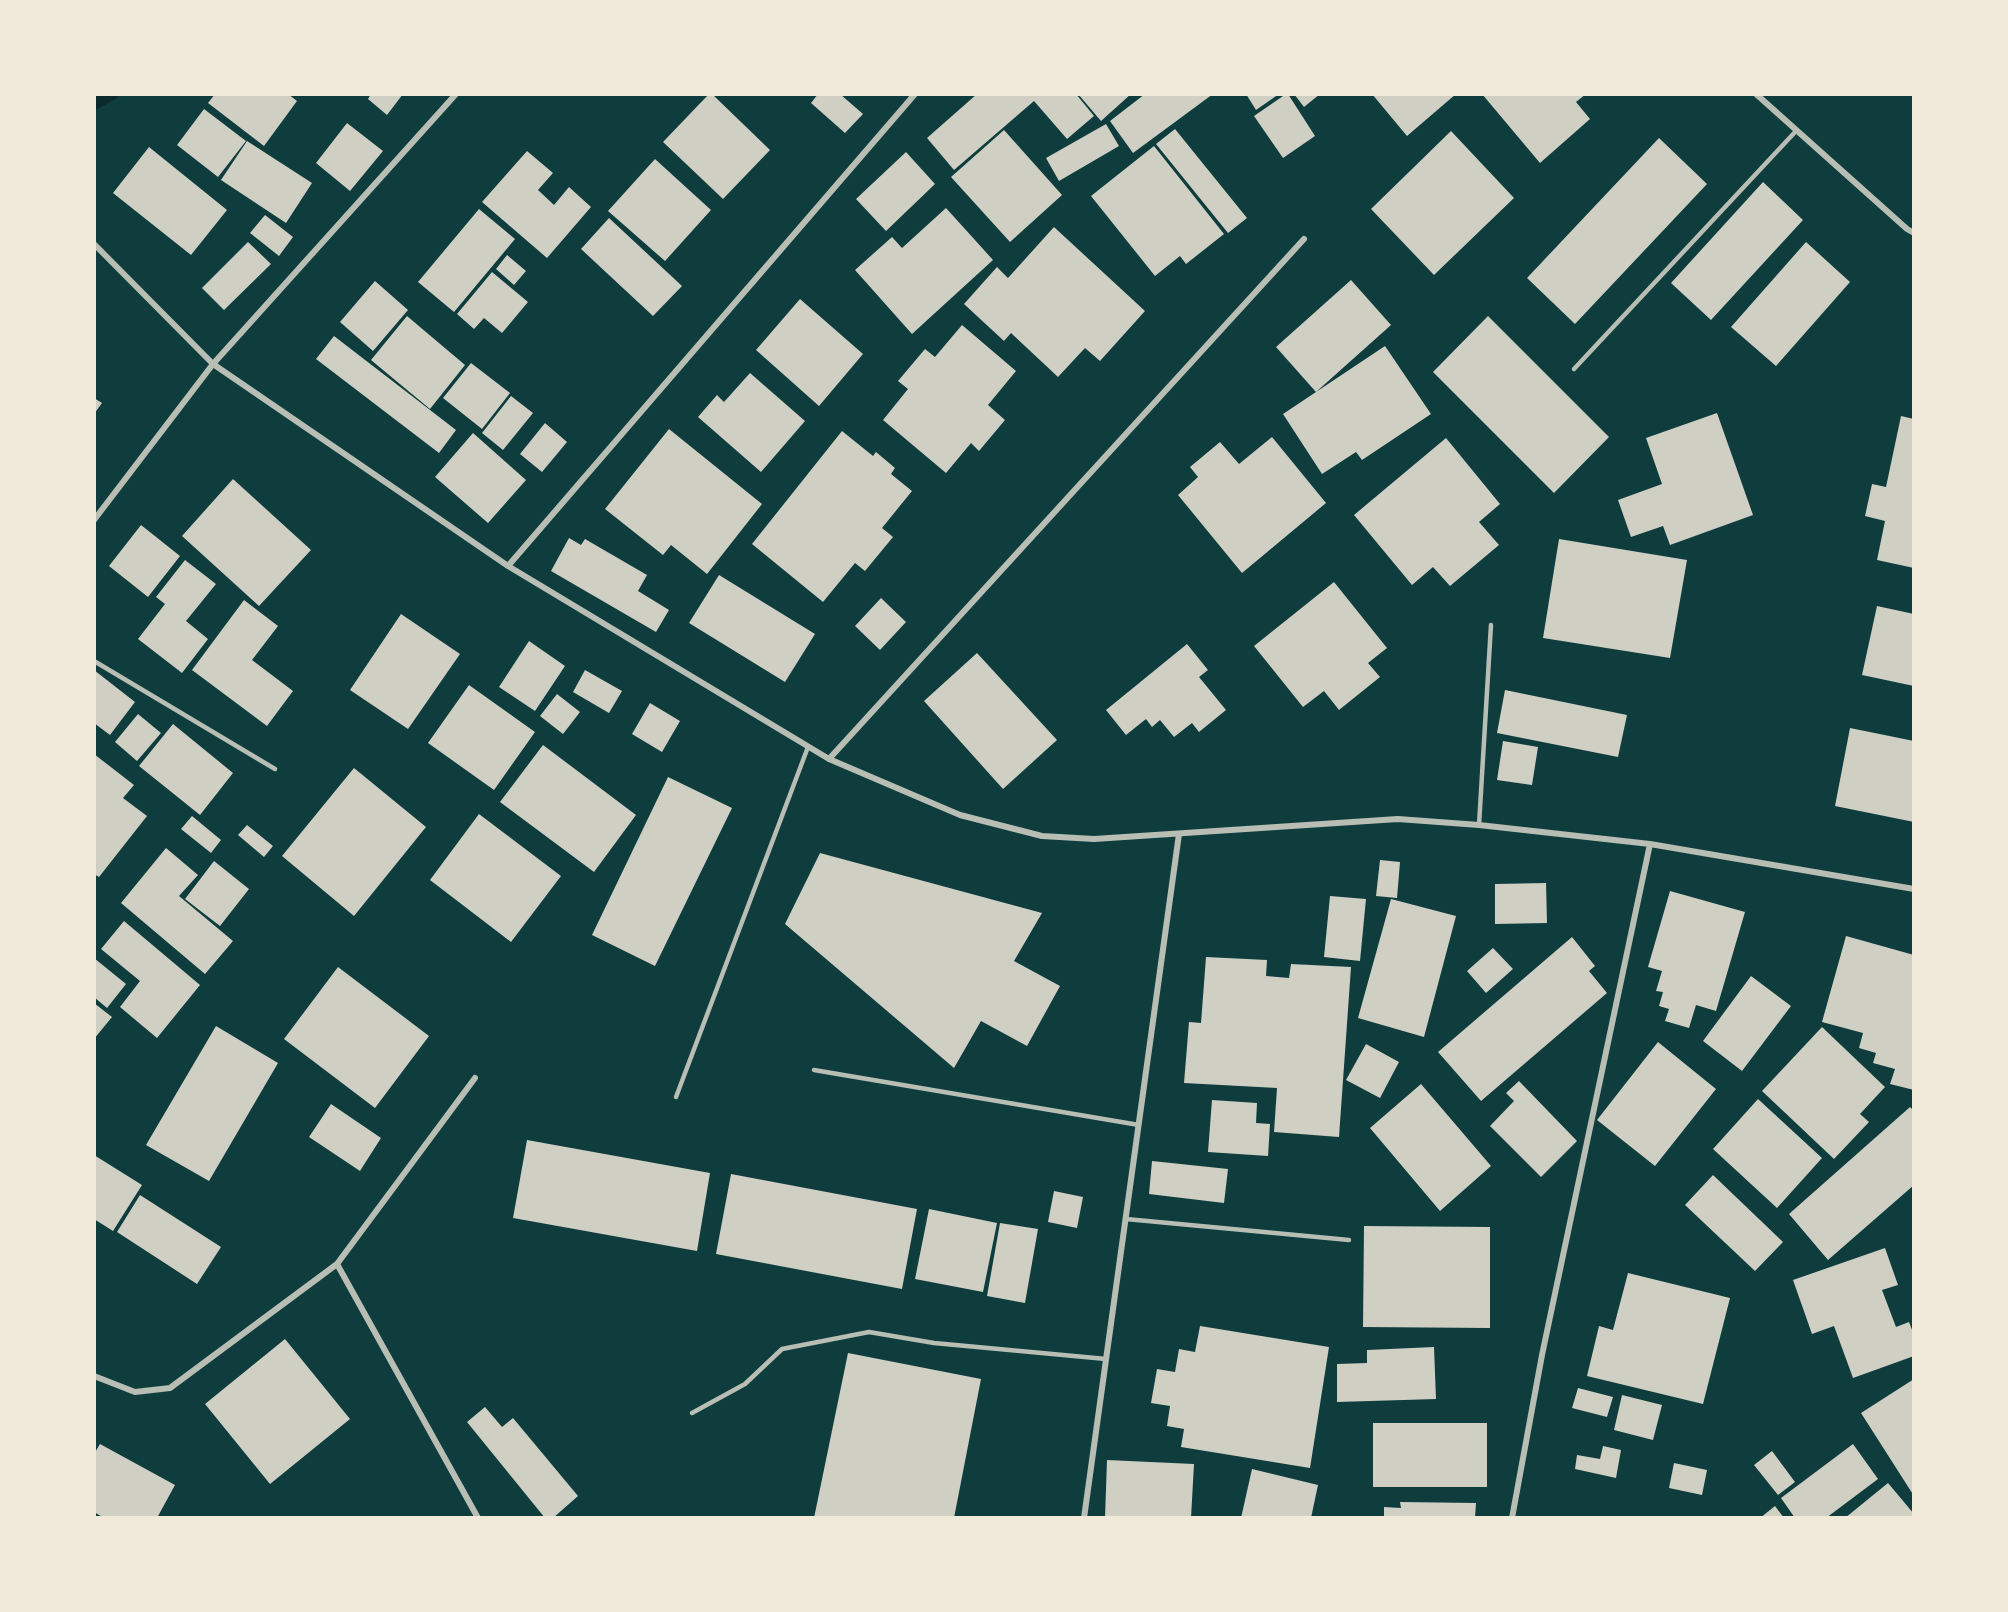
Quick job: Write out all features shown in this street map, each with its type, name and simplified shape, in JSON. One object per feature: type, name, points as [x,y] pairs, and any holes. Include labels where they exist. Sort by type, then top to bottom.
[{"type":"street","points":[[94,520],[213,364],[456,94]]},
{"type":"street","points":[[508,566],[915,94]]},
{"type":"street","points":[[1756,94],[1914,233]]},
{"type":"street","points":[[829,759],[1304,239]]},
{"type":"street","points":[[94,244],[213,364],[508,566],[829,759],[960,815],[1042,836],[1094,839],[1398,819],[1479,825],[1650,844],[1914,889]]},
{"type":"street","points":[[1084,1518],[1179,834]]},
{"type":"street","points":[[1512,1518],[1542,1355],[1650,844]]},
{"type":"street","points":[[94,1376],[135,1392],[170,1388],[337,1264],[475,1078]]},
{"type":"street","points":[[337,1264],[478,1518]]},
{"type":"lane","points":[[1574,369],[1796,131]]},
{"type":"lane","points":[[1479,825],[1491,625]]},
{"type":"lane","points":[[94,661],[275,769]]},
{"type":"lane","points":[[676,1097],[808,747]]},
{"type":"lane","points":[[813,1070],[1139,1125]]},
{"type":"lane","points":[[1126,1219],[1349,1240]]},
{"type":"lane","points":[[692,1413],[745,1384],[782,1349],[869,1332],[934,1343],[1106,1359]]},
{"type":"building","points":[[215,94],[288,94],[297,101],[264,146],[208,103]]},
{"type":"building","points":[[371,94],[403,94],[387,115],[368,99]]},
{"type":"building","points":[[709,94],[712,94],[770,150],[723,199],[663,142]]},
{"type":"building","points":[[818,94],[840,94],[863,114],[845,133],[811,103]]},
{"type":"building","points":[[977,94],[1076,94],[1094,116],[1067,139],[1034,101],[954,170],[927,138]]},
{"type":"building","points":[[1078,94],[1131,94],[1101,121]]},
{"type":"building","points":[[1145,94],[1213,94],[1133,153],[1110,121]]},
{"type":"building","points":[[1246,94],[1279,94],[1256,110]]},
{"type":"building","points":[[1286,94],[1315,136],[1283,158],[1254,116]]},
{"type":"building","points":[[1294,94],[1320,94],[1304,107]]},
{"type":"building","points":[[1372,94],[1456,94],[1407,136]]},
{"type":"building","points":[[1482,94],[1586,94],[1576,102],[1590,119],[1540,163]]},
{"type":"building","points":[[204,109],[246,141],[218,177],[177,145]]},
{"type":"building","points":[[347,123],[383,151],[350,191],[316,163]]},
{"type":"building","points":[[1106,124],[1119,146],[1059,181],[1046,158]]},
{"type":"building","points":[[1175,129],[1247,218],[1228,233],[1156,144]]},
{"type":"building","points":[[1004,130],[1062,195],[1010,242],[951,177]]},
{"type":"building","points":[[1451,131],[1514,198],[1434,275],[1371,209]]},
{"type":"building","points":[[1659,138],[1707,184],[1575,324],[1527,278]]},
{"type":"building","points":[[247,141],[312,183],[286,223],[221,180]]},
{"type":"building","points":[[1154,146],[1224,234],[1186,264],[1180,256],[1155,276],[1091,196]]},
{"type":"building","points":[[149,147],[227,210],[191,255],[113,193]]},
{"type":"building","points":[[527,151],[553,173],[538,190],[554,205],[569,187],[591,207],[547,258],[482,202]]},
{"type":"building","points":[[906,152],[935,184],[886,231],[856,199]]},
{"type":"building","points":[[655,159],[711,210],[665,261],[608,211]]},
{"type":"building","points":[[1763,182],[1803,220],[1711,320],[1671,283]]},
{"type":"building","points":[[946,208],[993,260],[912,334],[855,270],[892,237],[902,248]]},
{"type":"building","points":[[479,209],[515,239],[454,312],[418,282]]},
{"type":"building","points":[[265,215],[293,237],[279,256],[250,233]]},
{"type":"building","points":[[609,218],[682,286],[653,316],[581,249]]},
{"type":"building","points":[[1054,227],[1145,311],[1100,361],[1085,348],[1058,377],[1011,333],[1004,341],[964,304],[997,267],[1008,278]]},
{"type":"building","points":[[248,242],[271,264],[224,310],[202,288]]},
{"type":"building","points":[[1806,242],[1850,282],[1776,366],[1731,327]]},
{"type":"building","points":[[507,255],[526,271],[514,285],[496,269]]},
{"type":"building","points":[[492,272],[528,302],[502,333],[484,318],[474,329],[457,314]]},
{"type":"building","points":[[1351,280],[1391,325],[1316,392],[1276,347]]},
{"type":"building","points":[[375,281],[408,310],[373,351],[340,322]]},
{"type":"building","points":[[800,299],[863,354],[819,406],[756,350]]},
{"type":"building","points":[[407,316],[465,365],[430,409],[371,360]]},
{"type":"building","points":[[1488,316],[1609,437],[1554,493],[1433,372]]},
{"type":"building","points":[[962,325],[1016,371],[988,405],[1005,420],[979,451],[971,443],[946,473],[883,420],[908,389],[898,381],[925,349],[935,357]]},
{"type":"building","points":[[334,336],[456,430],[439,453],[316,359]]},
{"type":"building","points":[[1385,346],[1431,414],[1362,460],[1356,452],[1322,474],[1283,414]]},
{"type":"building","points":[[471,363],[510,393],[482,429],[443,398]]},
{"type":"building","points":[[750,373],[805,421],[761,472],[698,417],[717,395],[724,402]]},
{"type":"building","points":[[511,396],[533,413],[503,450],[482,433]]},
{"type":"building","points":[[94,398],[102,403],[94,414]]},
{"type":"building","points":[[1717,413],[1753,515],[1670,545],[1663,526],[1631,537],[1618,500],[1662,484],[1646,438]]},
{"type":"building","points":[[1901,416],[1914,419],[1914,568],[1877,560],[1885,521],[1865,516],[1872,484],[1886,487]]},
{"type":"building","points":[[545,423],[567,442],[542,472],[520,454]]},
{"type":"building","points":[[669,429],[762,504],[707,574],[671,545],[663,555],[605,509]]},
{"type":"building","points":[[842,431],[873,456],[876,452],[895,468],[891,474],[912,491],[882,528],[893,537],[865,571],[855,563],[823,602],[752,544]]},
{"type":"building","points":[[473,433],[526,480],[488,523],[435,477]]},
{"type":"building","points":[[1272,437],[1326,503],[1242,573],[1178,495],[1198,477],[1190,467],[1220,442],[1239,464]]},
{"type":"building","points":[[1446,438],[1500,504],[1479,522],[1499,545],[1450,586],[1433,567],[1412,585],[1354,515]]},
{"type":"building","points":[[233,479],[311,550],[259,606],[182,536]]},
{"type":"building","points":[[141,525],[180,556],[148,597],[109,566]]},
{"type":"building","points":[[569,538],[581,545],[585,539],[647,575],[638,591],[669,610],[656,632],[551,571]]},
{"type":"building","points":[[1559,539],[1687,560],[1670,658],[1543,638]]},
{"type":"building","points":[[185,560],[216,584],[186,621],[208,639],[182,673],[138,639],[165,604],[156,597]]},
{"type":"building","points":[[719,575],[815,634],[785,682],[689,623]]},
{"type":"building","points":[[1334,582],[1387,648],[1368,663],[1380,677],[1339,710],[1324,691],[1303,707],[1254,646]]},
{"type":"building","points":[[881,598],[906,622],[880,650],[855,626]]},
{"type":"building","points":[[244,600],[278,626],[252,660],[293,691],[267,726],[192,670]]},
{"type":"building","points":[[1877,606],[1914,614],[1914,686],[1862,675]]},
{"type":"building","points":[[401,614],[460,654],[408,729],[350,690]]},
{"type":"building","points":[[529,641],[565,666],[535,711],[499,687]]},
{"type":"building","points":[[1187,644],[1208,670],[1199,677],[1226,710],[1199,732],[1192,723],[1174,737],[1160,720],[1152,727],[1146,719],[1126,735],[1106,710]]},
{"type":"building","points":[[977,653],[1057,740],[1003,789],[924,701]]},
{"type":"building","points":[[94,670],[135,702],[110,735],[94,723]]},
{"type":"building","points":[[585,670],[622,691],[609,713],[573,692]]},
{"type":"building","points":[[469,685],[535,732],[494,790],[428,743]]},
{"type":"building","points":[[1505,690],[1627,715],[1618,757],[1497,733]]},
{"type":"building","points":[[557,694],[580,712],[563,734],[540,716]]},
{"type":"building","points":[[650,703],[680,721],[662,752],[632,734]]},
{"type":"building","points":[[138,714],[161,733],[137,761],[115,742]]},
{"type":"building","points":[[173,724],[233,773],[200,815],[139,766]]},
{"type":"building","points":[[1850,728],[1914,741],[1914,822],[1835,806]]},
{"type":"building","points":[[1503,741],[1538,747],[1532,785],[1497,780]]},
{"type":"building","points":[[543,745],[636,815],[594,872],[500,802]]},
{"type":"building","points":[[94,754],[134,785],[123,798],[147,816],[99,877],[94,874]]},
{"type":"building","points":[[354,768],[426,827],[354,916],[282,856]]},
{"type":"building","points":[[668,777],[732,808],[655,966],[592,935]]},
{"type":"building","points":[[479,814],[561,876],[511,942],[430,880]]},
{"type":"building","points":[[192,816],[221,840],[211,853],[181,829]]},
{"type":"building","points":[[247,825],[273,846],[264,857],[238,835]]},
{"type":"building","points":[[166,848],[198,875],[179,896],[233,941],[205,974],[121,903]]},
{"type":"building","points":[[820,853],[1042,913],[1014,961],[1060,986],[1027,1046],[981,1021],[954,1068],[785,924]]},
{"type":"building","points":[[1380,860],[1400,862],[1397,898],[1376,896]]},
{"type":"building","points":[[214,861],[249,889],[220,926],[185,899]]},
{"type":"building","points":[[1546,883],[1547,923],[1495,924],[1495,884]]},
{"type":"building","points":[[1670,891],[1745,912],[1716,1011],[1696,1005],[1689,1028],[1665,1021],[1669,1009],[1659,1006],[1663,992],[1656,991],[1662,971],[1648,967]]},
{"type":"building","points":[[1330,896],[1366,899],[1360,961],[1324,957]]},
{"type":"building","points":[[1391,899],[1456,916],[1424,1037],[1358,1018]]},
{"type":"building","points":[[124,921],[200,985],[157,1038],[120,1007],[140,981],[101,949]]},
{"type":"building","points":[[1846,936],[1914,955],[1914,1090],[1890,1084],[1895,1069],[1873,1063],[1876,1053],[1859,1048],[1863,1033],[1822,1022]]},
{"type":"building","points":[[1572,937],[1595,966],[1589,971],[1607,993],[1481,1101],[1438,1052]]},
{"type":"building","points":[[1493,948],[1513,969],[1486,993],[1467,971]]},
{"type":"building","points":[[1206,957],[1267,960],[1266,976],[1289,978],[1291,964],[1351,967],[1339,1137],[1274,1132],[1277,1088],[1184,1083],[1189,1022],[1201,1023]]},
{"type":"building","points":[[94,958],[126,984],[107,1008],[94,997]]},
{"type":"building","points":[[338,967],[429,1036],[375,1108],[284,1039]]},
{"type":"building","points":[[1751,976],[1791,1006],[1742,1071],[1703,1041]]},
{"type":"building","points":[[94,1003],[112,1017],[94,1039]]},
{"type":"building","points":[[216,1026],[278,1063],[209,1181],[146,1145]]},
{"type":"building","points":[[1822,1027],[1885,1087],[1860,1114],[1869,1122],[1834,1159],[1762,1091]]},
{"type":"building","points":[[1658,1042],[1716,1089],[1655,1166],[1597,1120]]},
{"type":"building","points":[[1366,1044],[1399,1062],[1380,1098],[1346,1080]]},
{"type":"building","points":[[1519,1081],[1577,1141],[1541,1177],[1490,1126],[1514,1101],[1506,1093]]},
{"type":"building","points":[[1421,1084],[1491,1166],[1440,1211],[1370,1128]]},
{"type":"building","points":[[1758,1099],[1822,1158],[1777,1208],[1713,1149]]},
{"type":"building","points":[[1212,1100],[1257,1103],[1256,1123],[1270,1124],[1268,1156],[1208,1152]]},
{"type":"building","points":[[331,1104],[381,1138],[360,1171],[309,1137]]},
{"type":"building","points":[[1910,1107],[1914,1111],[1914,1185],[1828,1260],[1789,1214]]},
{"type":"building","points":[[527,1140],[710,1173],[697,1251],[513,1218]]},
{"type":"building","points":[[94,1155],[142,1185],[113,1231],[94,1219]]},
{"type":"building","points":[[1152,1161],[1228,1169],[1224,1203],[1149,1194]]},
{"type":"building","points":[[731,1174],[917,1209],[902,1289],[716,1254]]},
{"type":"building","points":[[1713,1175],[1783,1242],[1755,1271],[1685,1205]]},
{"type":"building","points":[[1054,1191],[1083,1197],[1077,1228],[1048,1222]]},
{"type":"building","points":[[140,1195],[221,1247],[197,1284],[117,1232]]},
{"type":"building","points":[[929,1209],[997,1223],[983,1292],[915,1279]]},
{"type":"building","points":[[1000,1223],[1038,1229],[1025,1303],[987,1296]]},
{"type":"building","points":[[1364,1226],[1490,1227],[1490,1328],[1363,1327]]},
{"type":"building","points":[[1885,1248],[1898,1285],[1882,1290],[1896,1327],[1909,1322],[1914,1335],[1914,1356],[1853,1378],[1834,1326],[1812,1334],[1793,1280]]},
{"type":"building","points":[[1628,1273],[1730,1298],[1703,1404],[1587,1376],[1599,1326],[1613,1330]]},
{"type":"building","points":[[1200,1326],[1329,1347],[1310,1468],[1181,1447],[1184,1429],[1167,1426],[1170,1406],[1151,1403],[1157,1369],[1175,1372],[1179,1349],[1195,1352]]},
{"type":"building","points":[[285,1339],[350,1419],[270,1484],[205,1404]]},
{"type":"building","points":[[1434,1347],[1436,1399],[1337,1402],[1337,1364],[1367,1363],[1367,1350]]},
{"type":"building","points":[[848,1353],[981,1379],[954,1518],[814,1518]]},
{"type":"building","points":[[1914,1379],[1914,1496],[1861,1413]]},
{"type":"building","points":[[1578,1388],[1613,1397],[1607,1417],[1572,1408]]},
{"type":"building","points":[[1622,1395],[1662,1405],[1653,1440],[1614,1430]]},
{"type":"building","points":[[485,1407],[502,1427],[513,1418],[578,1496],[553,1518],[545,1518],[467,1422]]},
{"type":"building","points":[[1373,1423],[1487,1423],[1487,1487],[1373,1487]]},
{"type":"building","points":[[100,1444],[175,1485],[157,1518],[104,1518],[94,1512],[94,1454]]},
{"type":"building","points":[[1853,1444],[1878,1479],[1826,1518],[1795,1518],[1781,1498]]},
{"type":"building","points":[[1603,1446],[1621,1450],[1616,1478],[1575,1469],[1577,1455],[1600,1459]]},
{"type":"building","points":[[1772,1451],[1795,1482],[1778,1495],[1754,1465]]},
{"type":"building","points":[[1107,1460],[1194,1464],[1191,1518],[1105,1518]]},
{"type":"building","points":[[1674,1463],[1707,1470],[1702,1495],[1669,1488]]},
{"type":"building","points":[[1252,1469],[1318,1485],[1311,1518],[1241,1518]]},
{"type":"building","points":[[1888,1483],[1914,1514],[1914,1518],[1845,1518]]},
{"type":"building","points":[[1400,1502],[1476,1503],[1475,1518],[1384,1518],[1384,1507],[1401,1508]]},
{"type":"building","points":[[1775,1506],[1784,1518],[1760,1518]]},
{"type":"waterway","points":[[94,104],[112,94]]}]
